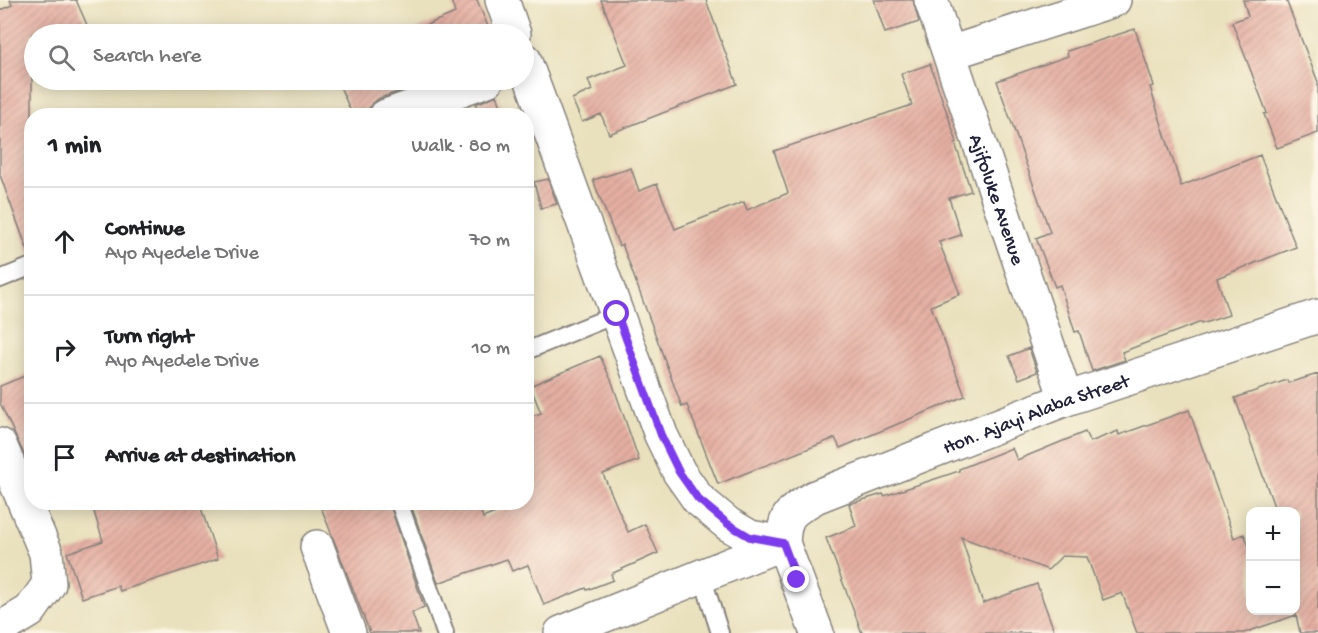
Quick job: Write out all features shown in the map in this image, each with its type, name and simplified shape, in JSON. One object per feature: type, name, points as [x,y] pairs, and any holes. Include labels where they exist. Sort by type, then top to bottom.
[{"type":"street","points":[[502,0],[510,24]]},
{"type":"street","name":"Ajifoluke Avenue","points":[[931,0],[1066,399]]},
{"type":"street","points":[[950,53],[1114,0]]},
{"type":"street","points":[[408,108],[459,90]]},
{"type":"street","points":[[534,90],[661,435],[679,472],[698,499],[728,524],[750,537],[783,543]]},
{"type":"street","name":"Hon. Ajayi Alaba Street","points":[[783,543],[784,523],[792,510],[815,496],[1066,399],[1318,316]]},
{"type":"street","points":[[0,445],[24,501]]},
{"type":"street","points":[[0,629],[30,611],[49,584],[46,553],[28,510]]},
{"type":"street","points":[[561,633],[783,543]]},
{"type":"street","points":[[783,543],[817,633]]},
{"type":"street","points":[[317,547],[349,633]]},
{"type":"lane","points":[[0,279],[24,269]]},
{"type":"lane","points":[[534,348],[617,314]]},
{"type":"lane","points":[[402,510],[445,633]]},
{"type":"lane","points":[[702,576],[720,633]]},
{"type":"building","points":[[10,0],[76,0],[87,24],[24,24],[24,90],[32,90],[32,108],[24,108],[24,240],[0,175],[0,10],[12,5]]},
{"type":"building","points":[[451,0],[477,0],[487,24],[429,24],[455,13]]},
{"type":"building","points":[[601,0],[706,0],[737,84],[609,134],[601,114],[582,122],[572,99],[592,90],[588,80],[627,65]]},
{"type":"building","points":[[874,0],[913,0],[919,22],[885,33]]},
{"type":"building","points":[[1243,0],[1286,0],[1318,82],[1318,133],[1277,148],[1264,114],[1267,113],[1232,22],[1248,16]]},
{"type":"building","points":[[1135,29],[1154,86],[1150,87],[1181,186],[1260,155],[1296,247],[1217,278],[1229,315],[1201,324],[1201,322],[1122,352],[1125,360],[1092,371],[1079,331],[1075,332],[1060,285],[1055,287],[1036,238],[1050,232],[997,81],[1068,56],[1067,51]]},
{"type":"building","points":[[930,64],[971,191],[949,198],[961,235],[939,242],[960,294],[931,306],[965,396],[840,448],[835,438],[718,484],[687,405],[682,407],[622,244],[619,246],[593,180],[631,168],[639,191],[657,184],[675,229],[744,202],[747,210],[788,193],[774,151],[912,105],[901,74]]},
{"type":"building","points":[[341,90],[404,90],[380,98],[372,103],[370,108],[349,108]]},
{"type":"building","points":[[497,95],[501,107],[477,108],[476,104]]},
{"type":"building","points":[[548,179],[557,204],[541,208],[534,182]]},
{"type":"building","points":[[1029,348],[1037,372],[1019,379],[1009,356]]},
{"type":"building","points":[[600,356],[612,382],[639,460],[603,474],[628,532],[645,524],[658,553],[611,574],[613,580],[544,605],[528,565],[512,571],[507,559],[438,583],[413,510],[480,510],[483,518],[502,510],[534,510],[534,415],[541,413],[534,396],[534,384]]},
{"type":"building","points":[[1318,374],[1318,633],[1300,633],[1296,615],[1300,615],[1300,507],[1274,507],[1235,398],[1287,380],[1288,383]]},
{"type":"building","points":[[24,376],[24,454],[0,403],[0,386]]},
{"type":"building","points":[[1189,410],[1234,538],[1244,534],[1246,539],[1246,615],[1296,615],[1244,633],[1137,633],[1122,593],[1103,600],[1087,557],[1062,556],[1048,570],[961,537],[983,603],[1037,584],[1055,633],[862,633],[826,538],[856,526],[849,504],[883,494],[884,496],[959,471],[959,469],[1012,448],[1017,460],[1085,432],[1090,442],[1118,431],[1119,435]]},
{"type":"building","points":[[93,510],[202,510],[218,559],[120,591],[118,586],[82,598],[67,553],[103,541]]},
{"type":"building","points":[[322,510],[392,510],[424,607],[412,613],[419,633],[370,633]]},
{"type":"route","points":[[617,314],[661,435],[679,472],[698,499],[728,524],[750,537],[783,543],[797,580]]}]
